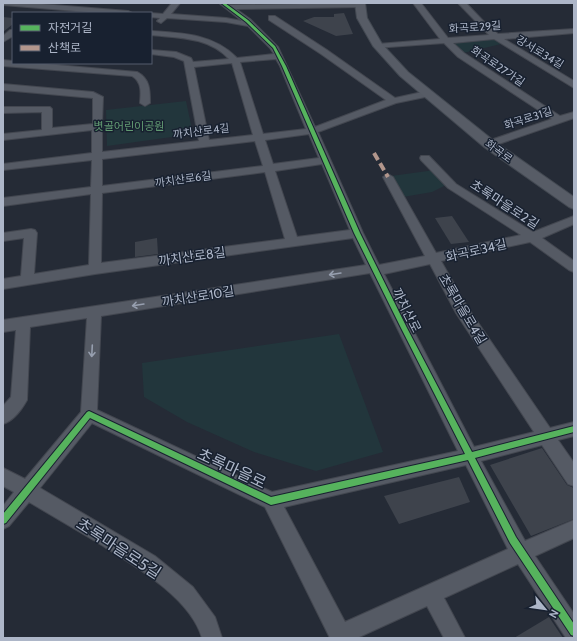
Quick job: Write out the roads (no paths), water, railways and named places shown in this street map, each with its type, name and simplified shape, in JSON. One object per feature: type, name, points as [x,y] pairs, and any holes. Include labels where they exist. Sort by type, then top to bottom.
[{"type":"main road","name":"화곡로","points":[[360,4],[362,18],[378,46],[404,74],[489,144],[574,204]]},
{"type":"street","points":[[3,3],[47,5],[76,11],[102,12]]},
{"type":"street","points":[[152,32],[176,3]]},
{"type":"street","name":"화곡로27가길","points":[[418,3],[444,40],[461,54],[559,120]]},
{"type":"street","name":"강서로34길","points":[[462,3],[486,29],[504,43],[574,85]]},
{"type":"street","name":"화곡로","points":[[226,5],[360,4]]},
{"type":"street","points":[[38,12],[47,5]]},
{"type":"street","name":"까치산로","points":[[226,5],[250,24],[274,47],[279,56],[324,161],[374,269],[513,540],[574,632]]},
{"type":"street","points":[[152,15],[226,20],[250,24]]},
{"type":"street","points":[[272,18],[324,52],[393,101]]},
{"type":"street","name":"화곡로29길","points":[[378,46],[574,30]]},
{"type":"street","points":[[3,41],[12,33]]},
{"type":"street","points":[[152,33],[203,38],[220,45],[235,60],[292,242]]},
{"type":"street","points":[[152,52],[176,55],[188,60],[204,143]]},
{"type":"street","points":[[190,65],[279,56]]},
{"type":"street","points":[[26,64],[134,74],[144,81],[145,103]]},
{"type":"street","points":[[119,72],[125,64]]},
{"type":"street","points":[[3,87],[93,95],[98,97],[99,126],[95,269]]},
{"type":"street","points":[[312,131],[393,101],[427,94]]},
{"type":"street","points":[[3,110],[47,109],[47,132]]},
{"type":"street","name":"화곡로31길","points":[[489,144],[574,115]]},
{"type":"street","points":[[3,137],[99,126]]},
{"type":"street","name":"까치산로4길","points":[[3,167],[312,131]]},
{"type":"street","name":"초록마을로2길","points":[[425,158],[452,186],[532,237],[574,267]]},
{"type":"street","name":"까치산로6길","points":[[3,202],[324,161]]},
{"type":"street","name":"초록마을로4길","points":[[388,177],[461,309],[574,478]]},
{"type":"street","name":"화곡로34길","points":[[374,269],[434,259],[532,237],[574,220]]},
{"type":"street","points":[[3,237],[31,233],[27,280]]},
{"type":"street","name":"까치산로8길","points":[[3,284],[95,269],[357,233]]},
{"type":"street","name":"까치산로10길","points":[[3,326],[374,269]]},
{"type":"street","points":[[3,520],[89,414],[94,312]]},
{"type":"street","points":[[3,417],[19,400],[23,322]]},
{"type":"street","name":"초록마을로","points":[[89,414],[271,501],[340,636]]},
{"type":"street","name":"초록마을로","points":[[271,501],[470,456],[574,429]]},
{"type":"street","name":"초록마을로5길","points":[[3,476],[148,563],[186,594],[208,624],[212,638]]},
{"type":"street","points":[[340,636],[431,593],[574,529]]},
{"type":"street","points":[[431,593],[456,638]]},
{"type":"park label","name":"볏골어린이공원","points":[[129,126]]}]
